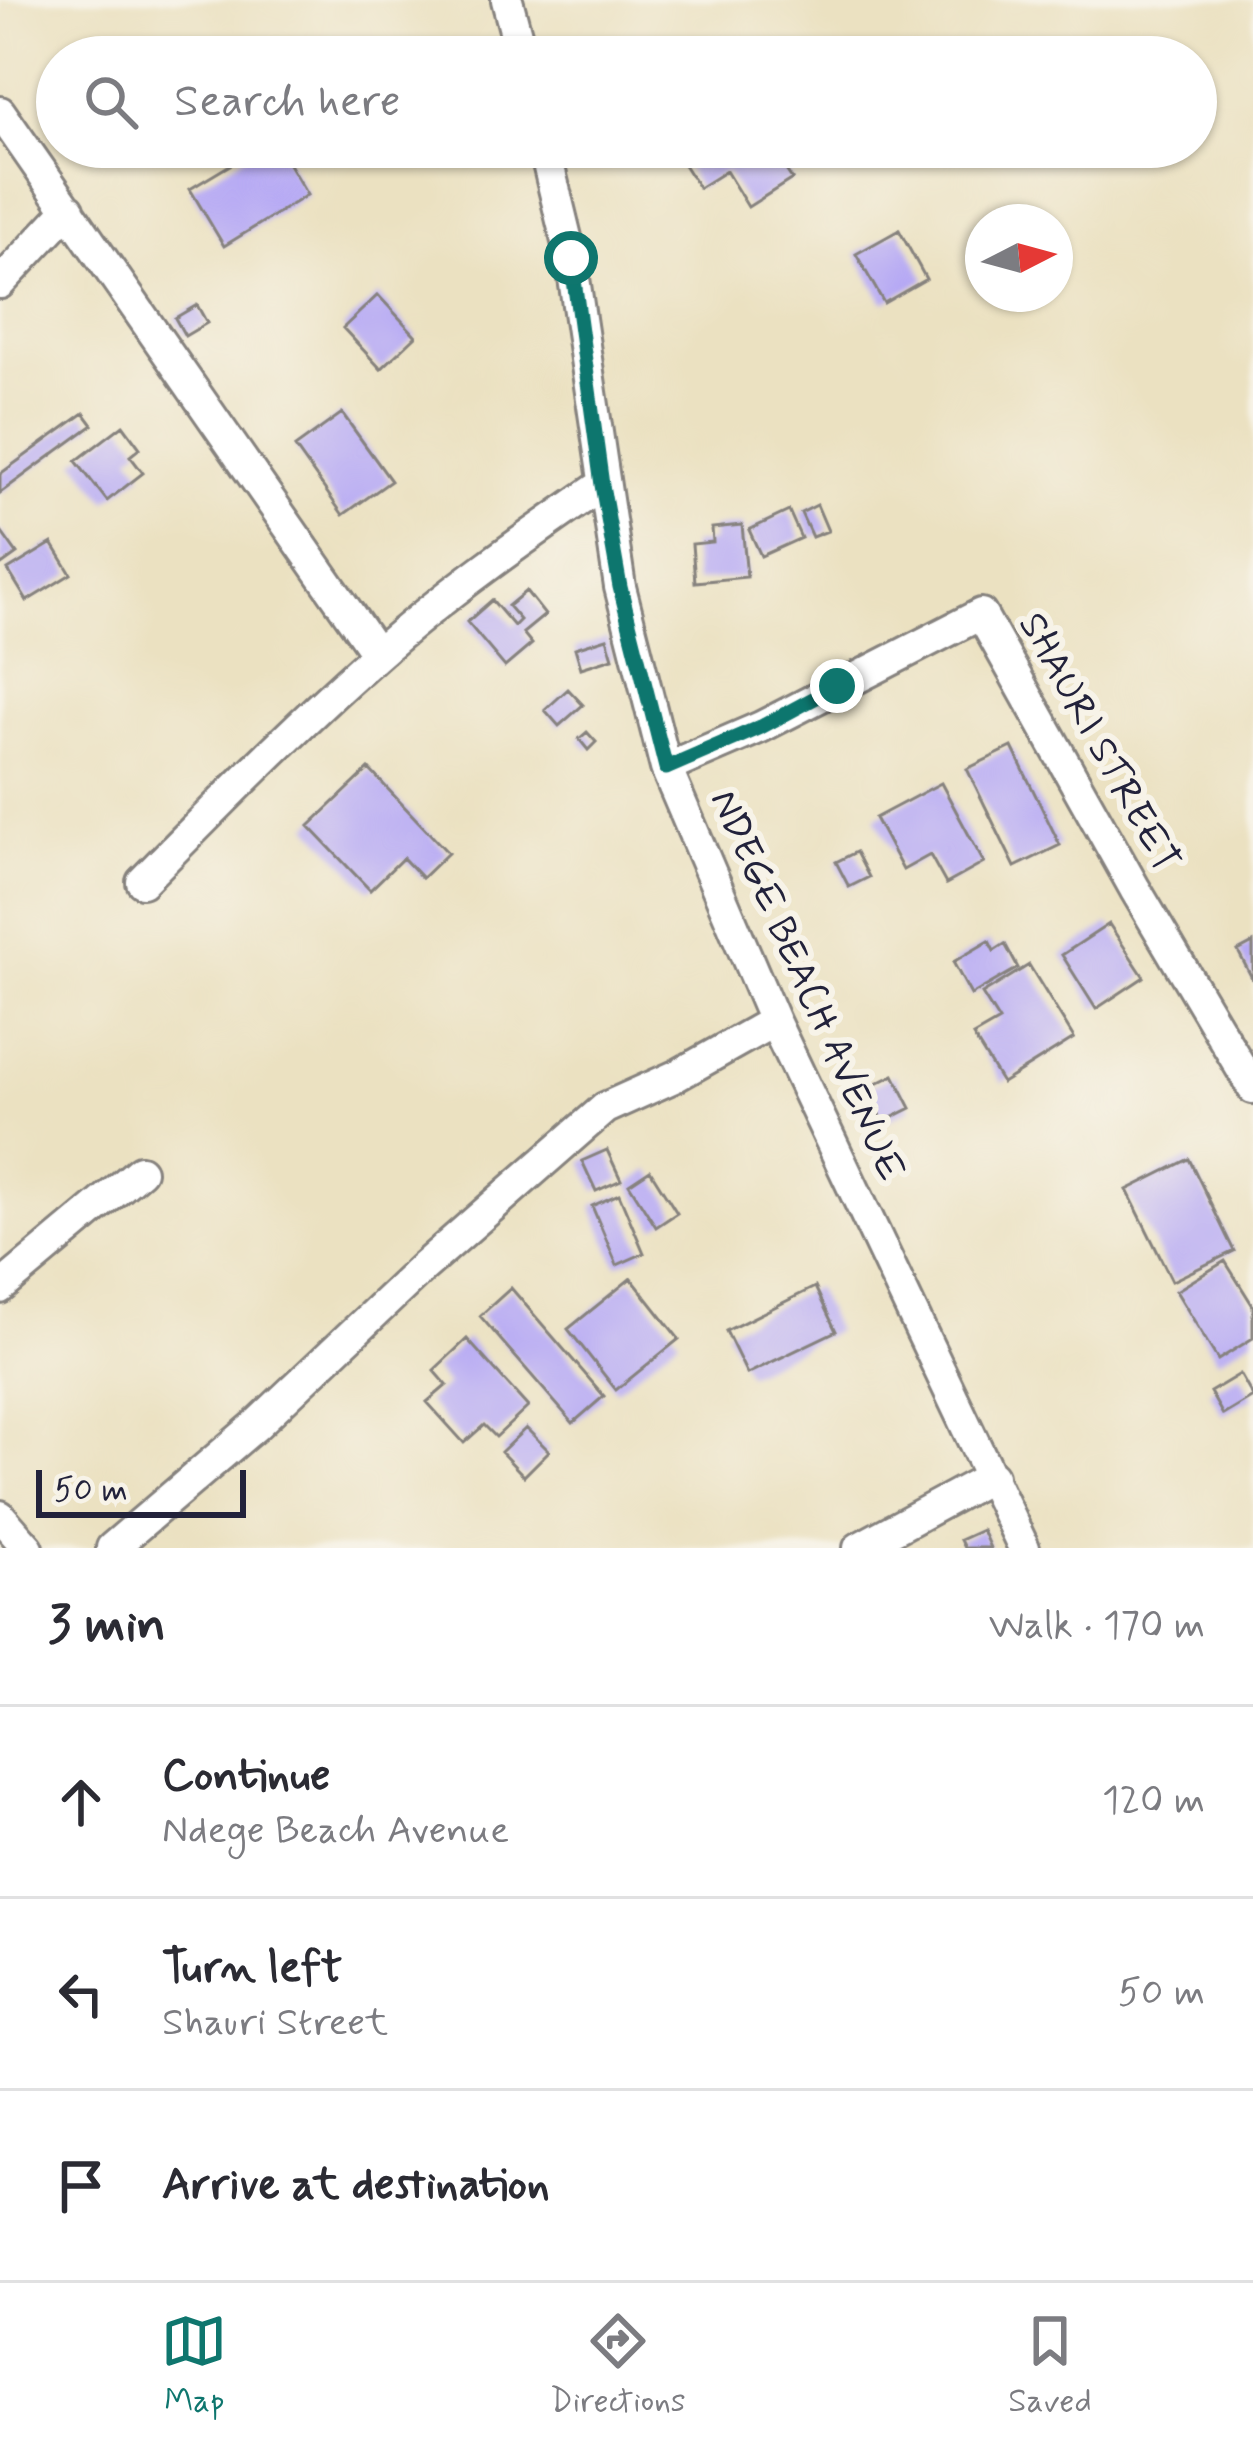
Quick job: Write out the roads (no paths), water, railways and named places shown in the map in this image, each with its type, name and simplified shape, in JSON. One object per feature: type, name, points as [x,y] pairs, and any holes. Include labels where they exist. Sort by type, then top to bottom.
[{"type":"street","points":[[507,0],[516,36]]},
{"type":"street","points":[[0,112],[36,163]]},
{"type":"street","points":[[40,168],[377,654]]},
{"type":"street","name":"NDEGE BEACH AVENUE","points":[[549,168],[571,258],[620,587],[666,768],[774,1021],[1024,1548]]},
{"type":"street","points":[[0,283],[69,209]]},
{"type":"street","points":[[142,883],[269,753],[377,654],[500,556],[602,485]]},
{"type":"street","name":"SHAURI STREET","points":[[666,768],[761,727],[981,614],[1253,1088]]},
{"type":"street","points":[[112,1548],[255,1426],[421,1269],[605,1108],[676,1076],[774,1021]]},
{"type":"street","points":[[0,1288],[140,1171]]},
{"type":"street","points":[[860,1548],[992,1476]]},
{"type":"street","points":[[0,1516],[28,1548]]}]
